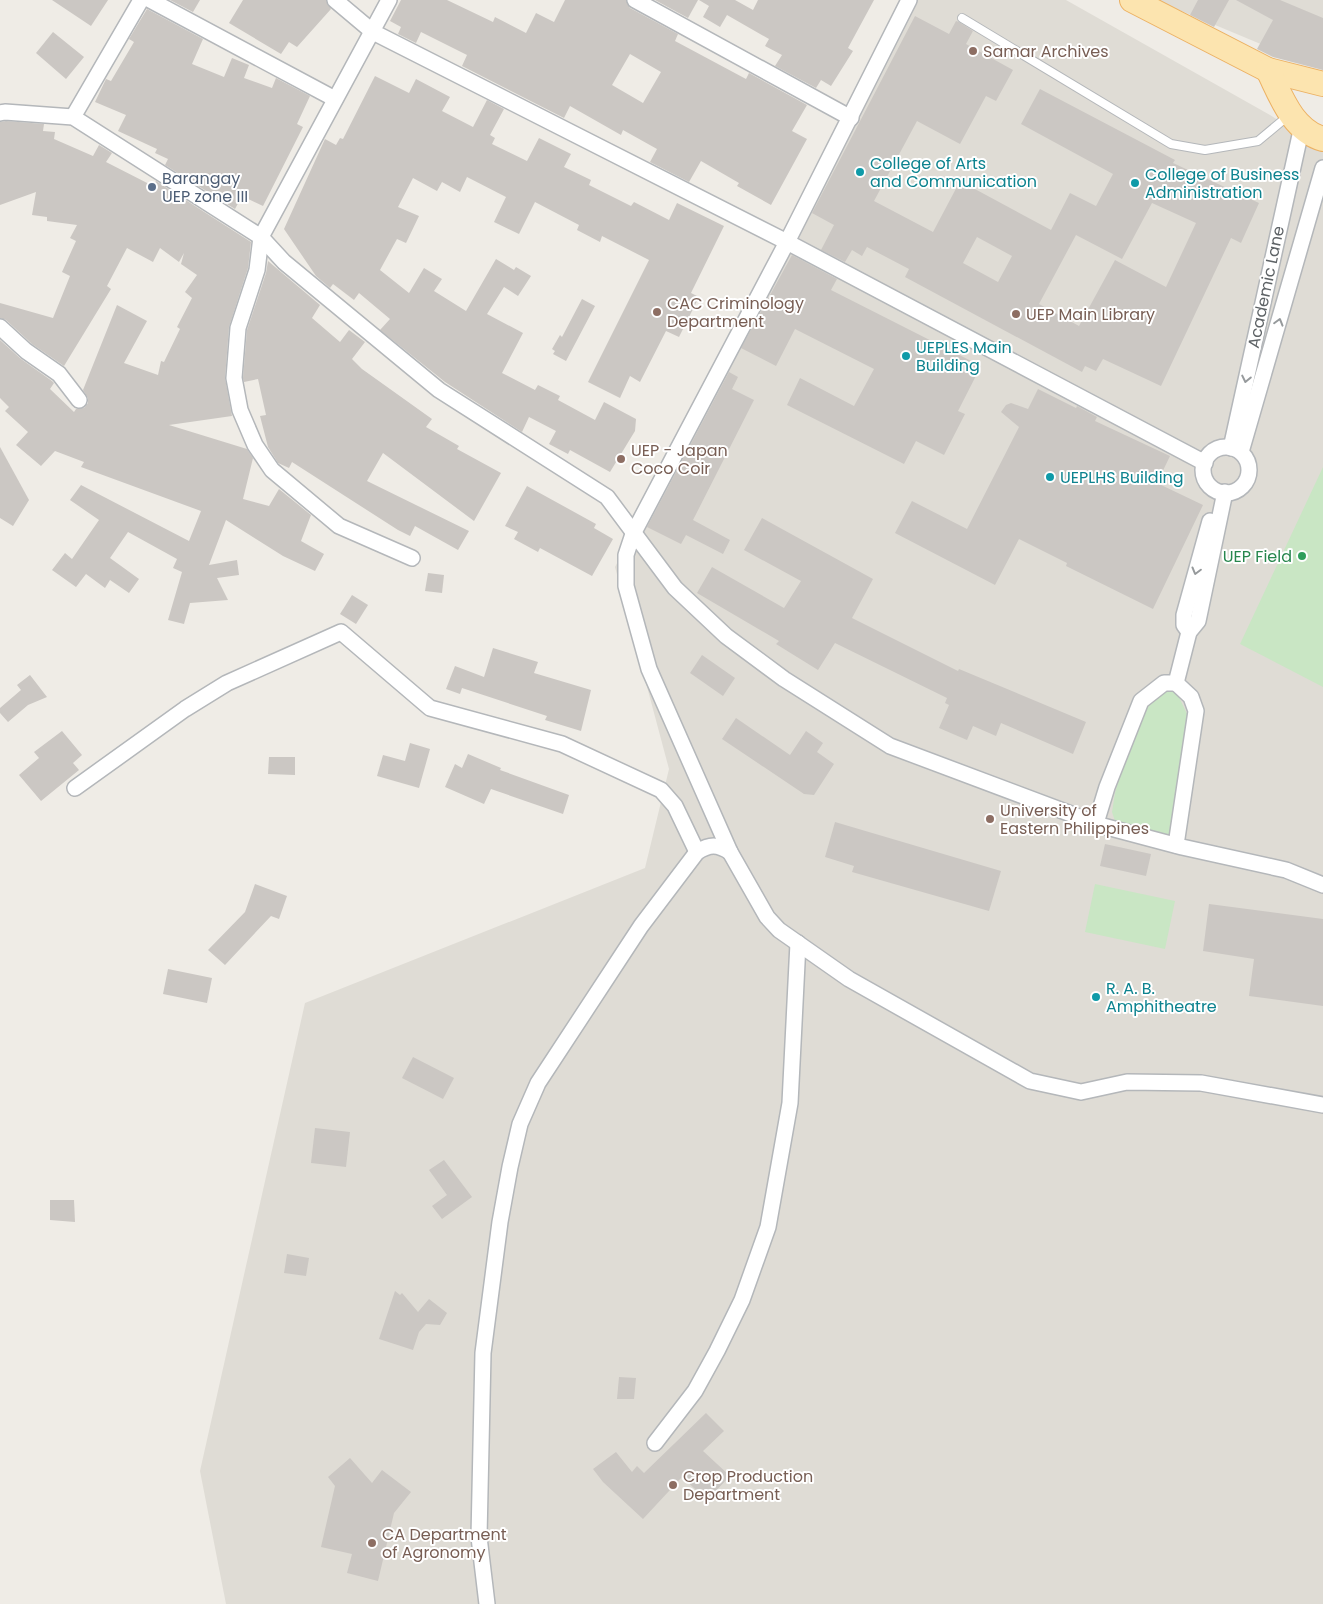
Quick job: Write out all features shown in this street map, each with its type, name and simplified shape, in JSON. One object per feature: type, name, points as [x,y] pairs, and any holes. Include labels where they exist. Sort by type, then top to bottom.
[{"type":"main road","points":[[1132,0],[1268,70],[1323,84]]},
{"type":"main road","points":[[1268,70],[1296,120],[1311,136],[1323,139]]},
{"type":"street","points":[[73,117],[141,0]]},
{"type":"street","points":[[150,0],[335,99]]},
{"type":"street","points":[[335,0],[373,32],[788,242],[1205,463]]},
{"type":"street","points":[[389,0],[261,237],[257,270],[238,328],[234,378],[240,410],[255,445],[272,470],[339,526],[412,558]]},
{"type":"street","points":[[635,0],[851,118]]},
{"type":"street","points":[[909,0],[788,242],[633,534],[626,555],[626,586],[649,669],[730,852],[767,917],[779,930],[849,979],[1030,1081],[1081,1092],[1127,1082],[1201,1083],[1323,1106]]},
{"type":"street","points":[[2,108],[73,117],[261,237],[284,262],[438,390],[607,497],[675,588],[726,636],[784,679],[890,746],[1096,823],[1176,846],[1286,870],[1323,885]]},
{"type":"street","name":"Academic Lane","points":[[1236,450],[1252,351],[1296,120]]},
{"type":"street","name":"Academic Lane","points":[[1236,450],[1269,355],[1323,168]]},
{"type":"street","points":[[0,328],[26,352],[59,374],[80,400]]},
{"type":"street","points":[[1252,351],[1269,355]]},
{"type":"street","points":[[1220,448],[1236,450],[1249,466],[1247,480],[1236,490],[1222,491],[1208,484],[1205,477],[1205,463],[1214,451],[1220,448]]},
{"type":"street","points":[[1176,683],[1189,632],[1184,625],[1184,615],[1222,491]]},
{"type":"street","points":[[75,788],[185,709],[227,683],[341,632],[430,708],[562,744],[661,790],[675,806],[697,852]]},
{"type":"street","points":[[1096,823],[1106,788],[1140,701],[1164,683],[1176,683],[1191,698],[1196,711],[1176,846]]},
{"type":"street","points":[[487,1604],[479,1537],[483,1353],[500,1222],[520,1124],[538,1082],[641,926],[697,852],[708,846],[718,845],[730,852]]},
{"type":"street","points":[[655,1443],[695,1391],[717,1351],[742,1300],[768,1227],[790,1103],[798,943]]},
{"type":"lane","points":[[962,18],[1171,144],[1205,150],[1258,141],[1296,120]]},
{"type":"shaded area","name":"University of Eastern Philippines","points":[[914,0],[1066,0],[1270,115],[1323,149],[1323,1604],[226,1604],[200,1471],[305,1003],[645,868],[669,769],[615,567]]},
{"type":"shaded area","points":[[1159,0],[1323,0],[1323,70],[1172,7]]},
{"type":"green space","name":"UEP Field","points":[[1323,467],[1323,687],[1240,644]]},
{"type":"green space","points":[[1165,688],[1177,693],[1189,718],[1172,837],[1117,827],[1112,812],[1115,793],[1138,708]]},
{"type":"green space","points":[[1095,884],[1175,901],[1165,949],[1085,932]]},
{"type":"building","points":[[52,0],[108,0],[91,26]]},
{"type":"building","points":[[170,0],[200,0],[193,12]]},
{"type":"building","points":[[243,0],[326,0],[331,9],[297,47],[289,42],[281,54],[229,23]]},
{"type":"building","points":[[401,0],[447,0],[493,22],[495,17],[526,33],[536,13],[554,22],[565,0],[626,0],[630,8],[678,34],[675,41],[746,79],[749,73],[807,105],[792,131],[807,139],[771,205],[737,186],[739,183],[701,161],[689,182],[650,162],[657,149],[623,130],[621,135],[570,106],[564,118],[462,66],[467,55],[421,32],[416,43],[398,34],[401,27],[390,21]],"holes":[[[630,54],[661,72],[643,103],[612,85]]]},
{"type":"building","points":[[655,0],[698,0],[688,18]]},
{"type":"building","points":[[699,0],[735,0],[753,10],[758,0],[874,0],[848,48],[853,51],[831,86],[821,80],[816,88],[775,66],[782,55],[765,46],[769,39],[727,15],[720,27],[703,17],[709,6]]},
{"type":"building","points":[[1198,0],[1229,0],[1214,27],[1190,15]]},
{"type":"building","points":[[1236,0],[1280,0],[1323,18],[1323,70],[1273,57],[1257,49],[1273,20]]},
{"type":"building","points":[[147,9],[203,39],[192,64],[224,77],[232,58],[249,65],[244,78],[272,88],[276,78],[310,96],[297,124],[303,127],[263,206],[242,196],[235,209],[165,165],[168,159],[155,153],[157,149],[118,131],[126,115],[95,102],[106,79],[111,81],[134,42],[129,39]]},
{"type":"building","points":[[915,16],[949,34],[956,21],[959,22],[973,31],[966,44],[1013,70],[996,101],[986,96],[960,144],[917,121],[874,201],[933,232],[960,181],[1051,230],[1070,193],[1096,206],[1113,174],[1021,124],[1040,89],[1175,160],[1173,163],[1259,203],[1241,243],[1231,238],[1161,386],[1103,359],[1096,371],[1085,366],[1082,372],[905,277],[909,269],[867,247],[862,256],[852,250],[845,262],[821,250],[834,225],[812,213]],"holes":[[[1152,203],[1196,223],[1166,287],[1115,260],[1079,326],[1039,304],[1076,235],[1122,259]],[[977,237],[1012,256],[998,282],[963,263]]]},
{"type":"building","points":[[53,32],[84,57],[66,79],[36,53]]},
{"type":"building","points":[[375,76],[409,93],[416,79],[450,97],[442,111],[473,127],[487,100],[504,109],[490,135],[495,138],[492,144],[527,161],[539,138],[571,154],[564,167],[591,180],[589,185],[631,206],[634,202],[669,220],[677,203],[724,226],[691,293],[699,297],[679,337],[666,331],[640,382],[630,376],[620,398],[588,382],[649,260],[602,236],[600,242],[577,230],[579,225],[535,202],[519,234],[494,222],[506,197],[467,177],[460,192],[442,182],[437,191],[413,178],[398,207],[419,216],[406,243],[397,239],[380,270],[409,293],[424,268],[442,279],[434,291],[466,311],[496,259],[514,270],[516,267],[531,276],[518,296],[504,287],[487,314],[523,333],[502,373],[535,390],[538,385],[560,396],[558,400],[595,420],[604,402],[636,419],[635,431],[610,472],[570,450],[568,454],[549,444],[556,431],[529,417],[522,432],[445,382],[380,330],[390,319],[359,293],[354,300],[333,284],[330,288],[316,276],[284,229],[325,139],[336,145],[340,138],[343,139]]},
{"type":"building","points":[[0,122],[44,124],[43,131],[55,132],[54,139],[93,156],[99,145],[112,153],[106,162],[153,186],[156,181],[251,242],[248,268],[229,327],[225,378],[232,416],[169,425],[247,449],[253,458],[243,499],[269,506],[279,489],[311,515],[301,541],[324,554],[315,571],[283,556],[226,520],[209,565],[237,560],[239,575],[217,578],[228,600],[190,603],[184,624],[168,620],[182,572],[173,568],[177,559],[128,532],[110,558],[139,579],[129,593],[110,580],[105,588],[86,574],[76,587],[52,570],[65,553],[72,559],[99,520],[70,500],[81,485],[189,541],[201,511],[81,467],[84,462],[55,451],[41,466],[16,445],[28,432],[5,411],[9,407],[0,398],[0,340],[21,359],[52,381],[54,383],[50,389],[74,412],[76,409],[84,408],[88,403],[88,398],[83,390],[117,305],[147,321],[124,363],[158,375],[161,361],[164,362],[180,329],[177,327],[192,298],[185,292],[197,275],[181,264],[184,253],[179,262],[160,248],[153,262],[127,248],[107,286],[111,289],[64,366],[32,344],[6,320],[0,318],[0,303],[53,318],[70,276],[62,272],[76,241],[70,238],[77,225],[47,221],[47,217],[32,215],[36,192],[0,205]]},
{"type":"building","name":"UEPLES Main Building","points":[[792,255],[837,279],[831,290],[981,366],[958,411],[965,414],[944,455],[916,441],[904,464],[787,405],[800,378],[854,406],[874,369],[795,329],[776,366],[741,348]]},
{"type":"building","points":[[268,261],[320,305],[312,318],[340,342],[349,330],[365,342],[352,359],[362,369],[432,419],[426,427],[459,446],[457,449],[501,473],[474,521],[383,453],[367,481],[469,531],[458,550],[415,526],[410,536],[292,462],[289,468],[278,463],[268,447],[260,416],[266,415],[258,379],[244,382],[243,378],[247,330],[266,273]]},
{"type":"building","points":[[582,299],[595,306],[566,361],[553,354],[555,351],[552,349],[560,335],[562,337]]},
{"type":"building","points":[[729,372],[738,377],[732,389],[754,400],[693,520],[730,540],[723,554],[686,535],[681,544],[647,527]]},
{"type":"building","points":[[1038,389],[1097,417],[1095,421],[1170,456],[1157,483],[1203,505],[1153,609],[1066,566],[1067,563],[1019,539],[995,585],[895,533],[912,501],[967,529],[1019,427],[1001,412],[1006,405],[1011,403],[1028,409]]},
{"type":"building","points":[[0,447],[29,500],[13,526],[0,518]]},
{"type":"building","points":[[527,486],[596,524],[594,528],[613,539],[592,576],[540,548],[538,552],[514,539],[518,532],[505,526]]},
{"type":"building","points":[[762,518],[873,579],[852,618],[958,671],[959,669],[1086,722],[1073,754],[1001,723],[996,736],[973,726],[967,740],[939,728],[949,705],[945,703],[947,698],[835,643],[818,670],[776,644],[779,641],[697,593],[712,567],[784,608],[801,581],[744,550]]},
{"type":"building","points":[[428,573],[444,575],[442,593],[425,591]]},
{"type":"building","points":[[352,595],[368,605],[356,624],[340,614]]},
{"type":"building","points":[[493,648],[538,662],[534,673],[591,690],[581,731],[545,720],[547,716],[462,688],[460,694],[446,689],[455,666],[484,677]]},
{"type":"building","points":[[702,655],[735,678],[723,696],[690,673]]},
{"type":"building","points":[[30,675],[47,697],[28,705],[8,722],[0,713],[0,708],[21,690],[17,685]]},
{"type":"building","points":[[736,718],[790,755],[806,731],[823,743],[817,752],[834,764],[814,795],[804,794],[722,739]]},
{"type":"building","points":[[62,731],[82,755],[73,763],[79,770],[41,801],[19,775],[39,758],[34,752]]},
{"type":"building","points":[[410,743],[430,749],[419,788],[377,776],[383,755],[405,761]]},
{"type":"building","points":[[468,754],[501,768],[500,770],[569,795],[563,814],[491,789],[484,804],[445,787],[455,764],[462,768]]},
{"type":"building","points":[[269,757],[295,757],[295,775],[268,774]]},
{"type":"building","points":[[835,822],[1001,871],[989,911],[852,872],[854,866],[825,857]]},
{"type":"building","points":[[1105,844],[1151,854],[1146,876],[1100,866]]},
{"type":"building","points":[[255,884],[287,896],[279,919],[271,916],[225,965],[208,950],[245,912]]},
{"type":"building","points":[[1209,904],[1323,919],[1323,1006],[1249,996],[1254,959],[1203,951]]},
{"type":"building","points":[[168,969],[212,978],[207,1003],[163,994]]},
{"type":"building","points":[[413,1057],[454,1078],[443,1099],[402,1078]]},
{"type":"building","points":[[315,1128],[350,1132],[346,1167],[311,1163]]},
{"type":"building","points":[[444,1160],[472,1197],[442,1219],[432,1206],[447,1195],[429,1170]]},
{"type":"building","points":[[50,1200],[74,1200],[75,1222],[50,1220]]},
{"type":"building","points":[[287,1254],[309,1258],[306,1276],[284,1273]]},
{"type":"building","points":[[395,1291],[400,1295],[402,1293],[418,1312],[429,1299],[447,1313],[440,1325],[426,1324],[419,1332],[413,1350],[379,1339]]},
{"type":"building","points":[[619,1377],[636,1378],[634,1399],[617,1399]]},
{"type":"building","points":[[706,1413],[724,1431],[703,1451],[730,1476],[707,1500],[682,1477],[643,1519],[603,1482],[593,1469],[616,1452],[632,1472],[637,1466],[644,1473]]},
{"type":"building","points":[[350,1458],[372,1483],[382,1470],[411,1492],[394,1513],[378,1581],[347,1573],[352,1554],[321,1547],[335,1486],[328,1477]]},
{"type":"place","name":"Samar Archives","points":[[973,51]]},
{"type":"place","name":"College of Arts and Communication","points":[[860,172]]},
{"type":"place","name":"College of Business Administration","points":[[1135,183]]},
{"type":"place","name":"Barangay UEP zone III","points":[[152,187]]},
{"type":"place","name":"CAC Criminology Department","points":[[657,312]]},
{"type":"place","name":"UEP Main Library","points":[[1016,314]]},
{"type":"place","name":"UEPLES Main Building","points":[[906,356]]},
{"type":"place","name":"UEP - Japan Coco Coir","points":[[621,459]]},
{"type":"place","name":"UEPLHS Building","points":[[1050,477]]},
{"type":"place","name":"UEP Field","points":[[1302,556]]},
{"type":"place","name":"University of Eastern Philippines","points":[[990,819]]},
{"type":"place","name":"R. A. B. Amphitheatre","points":[[1096,997]]},
{"type":"place","name":"Crop Production Department","points":[[673,1485]]},
{"type":"place","name":"CA Department of Agronomy","points":[[372,1543]]}]
